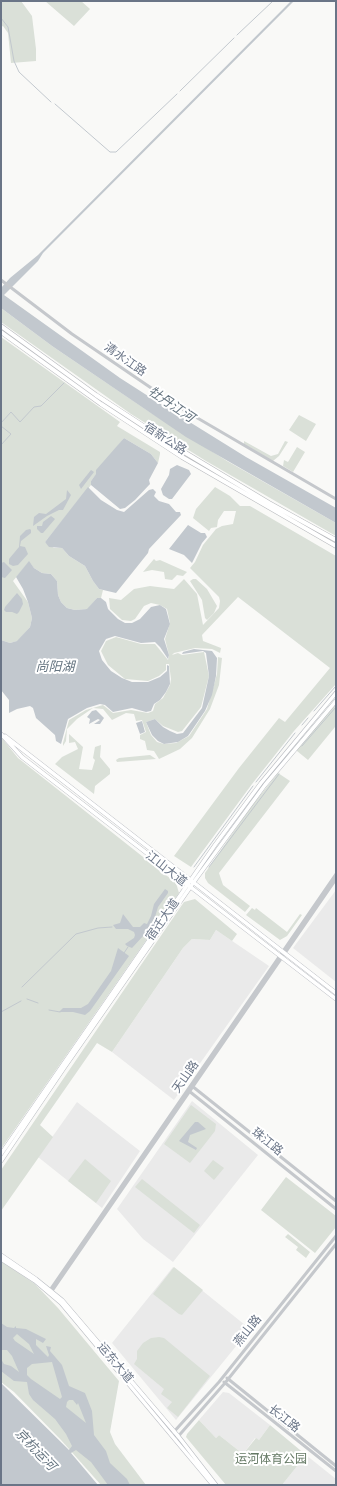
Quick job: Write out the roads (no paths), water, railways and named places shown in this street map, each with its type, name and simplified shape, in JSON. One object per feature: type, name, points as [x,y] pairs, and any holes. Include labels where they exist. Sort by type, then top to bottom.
[{"type":"highway","name":"宿新公路","points":[[1,326],[96,395],[174,446],[269,503],[336,540]]},
{"type":"highway","name":"宿新公路","points":[[1,332],[101,404],[182,457],[336,546]]},
{"type":"main road","name":"宿迁大道","points":[[192,882],[260,783],[336,693]]},
{"type":"main road","name":"宿迁大道","points":[[1,1154],[189,886],[265,785],[336,701]]},
{"type":"main road","name":"江山大道","points":[[1,733],[336,993]]},
{"type":"main road","name":"江山大道","points":[[1,733],[22,757],[336,999]]},
{"type":"main road","name":"宿迁大道","points":[[1,1161],[189,886]]},
{"type":"main road","name":"运东大道","points":[[1,1255],[51,1290],[62,1300],[173,1434],[175,1440],[213,1485]]},
{"type":"main road","name":"运东大道","points":[[1,1259],[35,1281],[61,1303],[173,1434],[178,1436],[216,1485]]},
{"type":"street","name":"清水江路","points":[[2,281],[72,334],[182,409],[336,499]]},
{"type":"street","name":"天山路","points":[[284,952],[336,874]]},
{"type":"street","name":"天山路","points":[[51,1290],[281,956],[336,879]]},
{"type":"street","name":"珠江路","points":[[192,1086],[336,1201]]},
{"type":"street","name":"珠江路","points":[[189,1091],[336,1209]]},
{"type":"street","name":"燕山路","points":[[173,1434],[221,1380],[336,1236]]},
{"type":"street","name":"燕山路","points":[[175,1440],[225,1384],[336,1244]]},
{"type":"street","name":"长江路","points":[[224,1376],[336,1466]]},
{"type":"street","name":"长江路","points":[[221,1380],[336,1471]]},
{"type":"water","points":[[291,1],[294,1],[43,253],[38,261],[4,295],[120,378],[246,457],[336,508],[336,523],[186,437],[52,346],[1,308],[1,288],[10,278],[38,255]]},
{"type":"water","points":[[124,438],[151,454],[158,463],[149,480],[150,484],[135,500],[125,508],[120,509],[91,485],[91,481],[96,474],[96,470]]},
{"type":"water","points":[[177,465],[189,470],[191,474],[172,499],[169,499],[163,495],[161,489],[169,475],[170,469]]},
{"type":"water","points":[[91,470],[94,472],[81,489],[79,485]]},
{"type":"water","points":[[88,487],[101,500],[117,510],[124,512],[149,490],[153,489],[156,492],[154,496],[159,501],[169,504],[176,512],[180,512],[181,515],[149,549],[148,553],[116,593],[99,589],[85,566],[69,556],[62,548],[49,547],[45,542]]},
{"type":"water","points":[[67,490],[71,495],[63,510],[59,510],[47,516],[33,526],[34,517],[39,513],[46,514],[66,499]]},
{"type":"water","points":[[51,516],[55,519],[43,533],[41,533],[37,529],[37,526],[42,526],[43,522]]},
{"type":"water","points":[[188,525],[201,533],[205,533],[207,537],[202,543],[192,563],[184,555],[169,549]]},
{"type":"water","points":[[30,529],[31,533],[21,541],[20,546],[25,547],[28,554],[18,565],[13,566],[9,564],[9,559],[19,547],[20,536],[26,530]]},
{"type":"water","name":"尚阳湖","points":[[29,561],[34,568],[42,573],[51,574],[57,581],[58,595],[61,602],[67,608],[75,610],[87,609],[97,598],[101,598],[106,602],[108,609],[118,619],[125,623],[132,623],[140,619],[151,607],[160,605],[166,609],[170,624],[164,639],[169,655],[168,659],[155,642],[141,643],[115,636],[106,639],[99,651],[102,660],[111,671],[132,682],[148,682],[160,677],[167,671],[167,665],[169,666],[170,684],[160,700],[154,704],[151,711],[146,712],[132,708],[113,712],[105,705],[100,704],[87,708],[68,719],[61,744],[56,741],[55,735],[36,718],[33,708],[30,706],[17,709],[9,713],[9,700],[1,690],[1,640],[10,643],[17,641],[30,627],[32,618],[28,602],[16,577]]},
{"type":"water","points":[[4,562],[12,570],[5,578],[1,577],[1,563]]},
{"type":"water","points":[[17,593],[22,599],[23,604],[19,612],[17,614],[6,612],[4,610],[5,607]]},
{"type":"water","points":[[194,649],[212,651],[217,658],[216,676],[212,695],[205,711],[188,736],[178,742],[164,744],[152,735],[146,722],[155,719],[163,727],[170,731],[177,734],[183,733],[202,708],[209,676],[206,653],[203,651],[182,654],[183,652]]},
{"type":"water","points":[[96,710],[104,718],[100,724],[94,724],[100,720],[98,719],[89,724],[90,719],[87,717],[92,711]]},
{"type":"water","points":[[142,721],[145,732],[140,734],[136,723]]},
{"type":"water","points":[[165,889],[168,893],[158,907],[155,917],[144,935],[132,948],[127,946],[125,944],[134,938],[134,932],[128,929],[116,929],[113,925],[120,923],[123,914],[133,927],[140,927],[144,923],[147,924],[154,904]]},
{"type":"water","points":[[118,948],[129,956],[90,1011],[85,1015],[73,1012],[59,1012],[63,1008],[81,1008],[88,1004],[111,971]]},
{"type":"water","points":[[195,1122],[198,1122],[206,1129],[190,1135],[188,1142],[197,1148],[196,1150],[179,1141]]},
{"type":"water","name":"京杭运河","points":[[1,1323],[7,1327],[14,1328],[16,1326],[16,1328],[26,1329],[46,1339],[43,1343],[36,1339],[36,1345],[48,1357],[49,1355],[46,1346],[51,1347],[50,1351],[62,1365],[69,1386],[85,1393],[92,1411],[94,1435],[106,1451],[110,1463],[127,1479],[130,1485],[108,1485],[91,1462],[76,1450],[71,1453],[98,1485],[1,1485],[1,1383],[69,1450],[72,1446],[66,1434],[55,1419],[33,1400],[29,1394],[27,1382],[14,1381],[1,1371],[1,1359],[4,1364],[11,1366],[19,1372],[12,1356],[7,1350],[1,1350]],"holes":[[[17,1334],[29,1344],[34,1354],[15,1341],[13,1338]],[[52,1362],[62,1397],[60,1399],[27,1375],[27,1368],[32,1364]],[[69,1400],[73,1400],[77,1405],[78,1403],[86,1423],[66,1407]]]},
{"type":"waterway","points":[[237,35],[273,1]]},
{"type":"waterway","points":[[1,18],[8,27],[14,61],[19,72],[51,102]]},
{"type":"waterway","points":[[180,91],[234,38]]},
{"type":"waterway","points":[[55,104],[110,152],[116,152],[177,94]]},
{"type":"waterway","points":[[1,423],[11,412],[20,422],[34,407],[41,406],[64,383]]},
{"type":"waterway","points":[[1,426],[11,434],[1,445]]},
{"type":"waterway","points":[[314,711],[336,686]]},
{"type":"waterway","points":[[302,746],[336,707]]},
{"type":"waterway","points":[[302,725],[308,718]]},
{"type":"waterway","points":[[256,782],[295,733]]},
{"type":"waterway","points":[[209,867],[279,774]]},
{"type":"waterway","points":[[194,867],[253,786]]},
{"type":"waterway","points":[[22,987],[76,934],[98,928],[112,927]]},
{"type":"waterway","points":[[124,953],[128,947]]},
{"type":"waterway","points":[[27,999],[38,1003]]},
{"type":"waterway","points":[[1,1012],[21,1001]]},
{"type":"waterway","points":[[49,1010],[60,1012]]},
{"type":"water label","name":"牡丹江河","points":[[171,405]]},
{"type":"park label","name":"运河体育公园","points":[[271,1460]]}]
